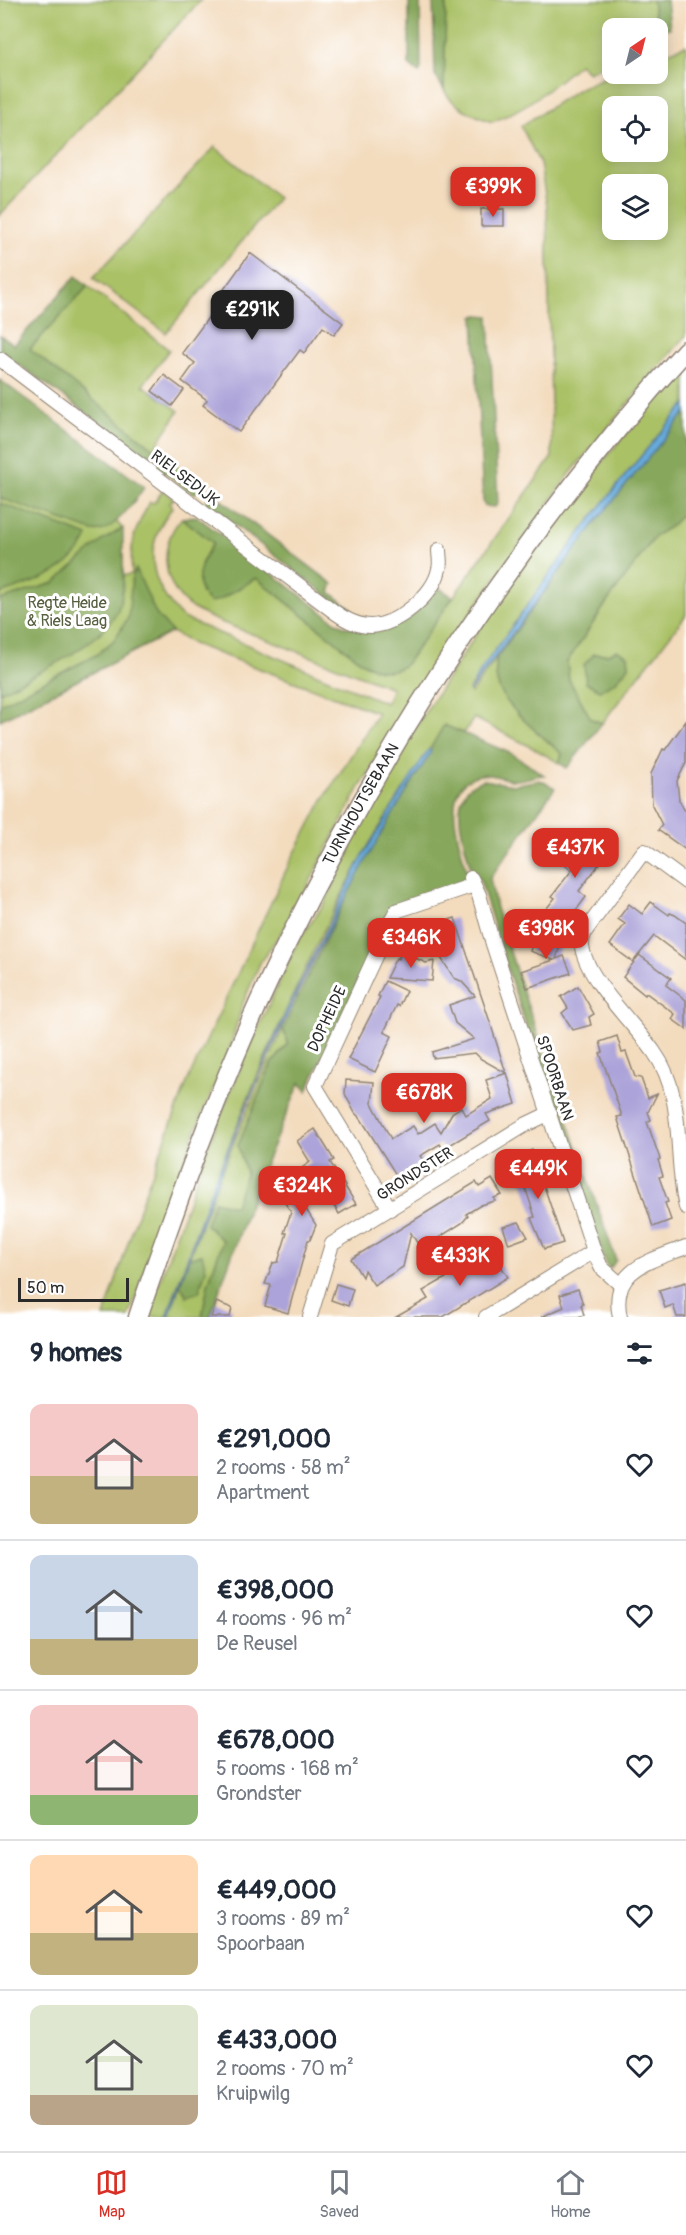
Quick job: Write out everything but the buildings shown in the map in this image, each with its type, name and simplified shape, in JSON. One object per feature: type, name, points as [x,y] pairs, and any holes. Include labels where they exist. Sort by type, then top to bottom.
[{"type":"main road","name":"TURNHOUTSEBAAN","points":[[138,1317],[204,1132],[288,942],[338,845],[419,706],[531,540],[645,395],[686,350]]},
{"type":"street","name":"RIELSEDIJK","points":[[0,359],[321,602],[351,622],[371,626],[381,624],[409,610],[435,579],[439,570],[439,550]]},
{"type":"street","points":[[686,882],[644,850],[586,930],[582,945],[588,963],[597,978],[618,1009],[655,1052],[665,1069],[676,1108],[686,1207]]},
{"type":"street","name":"SPOORBAAN","points":[[472,881],[594,1251],[600,1267],[621,1285]]},
{"type":"street","name":"DOPHEIDE","points":[[390,1209],[315,1086],[396,911],[472,881]]},
{"type":"street","name":"GRONDSTER","points":[[310,1317],[332,1244],[525,1125],[550,1113]]},
{"type":"street","points":[[620,1317],[618,1299],[621,1285],[636,1268],[686,1246]]},
{"type":"street","points":[[486,1317],[594,1251]]},
{"type":"green space","points":[[0,0],[201,0],[0,215]]},
{"type":"green space","points":[[409,0],[420,0],[421,68],[419,73],[409,65]]},
{"type":"green space","points":[[433,0],[446,0],[444,90],[435,75]]},
{"type":"green space","points":[[446,0],[652,0],[655,18],[602,18],[602,66],[588,72],[579,64],[549,89],[504,117],[492,122],[472,113],[458,106],[444,90]]},
{"type":"green space","points":[[652,0],[667,0],[670,28],[668,28],[668,18],[655,18]]},
{"type":"green space","name":"Regte Heide & Riels Laag","points":[[686,45],[686,336],[569,475],[454,637],[360,787],[288,923],[261,961],[243,1003],[228,1054],[195,1132],[158,1230],[129,1317],[104,1317],[142,1200],[188,1080],[290,862],[323,800],[378,713],[193,644],[172,632],[0,720],[0,381],[122,528],[122,576],[132,574],[131,553],[137,528],[150,502],[154,503],[163,490],[174,499],[170,502],[172,508],[162,522],[156,537],[153,551],[154,565],[163,592],[183,618],[386,703],[392,688],[218,621],[192,608],[174,589],[169,578],[166,553],[169,540],[182,518],[214,543],[201,564],[221,599],[256,578],[363,663],[385,671],[395,670],[406,664],[552,457],[547,207],[540,164],[521,126],[580,88],[602,79],[602,84],[668,84],[668,52]]},
{"type":"green space","points":[[215,147],[278,198],[166,333],[93,278]]},
{"type":"green space","points":[[76,276],[88,286],[30,349],[154,449],[148,457],[0,351],[0,335],[14,345]]},
{"type":"green space","points":[[88,286],[169,350],[143,385],[179,411],[154,449],[29,349]]},
{"type":"green space","points":[[489,316],[498,503],[495,507],[485,506],[483,503],[474,317]]},
{"type":"green space","points":[[686,361],[686,404],[572,543],[469,690],[471,693],[497,657],[496,674],[500,690],[512,708],[562,754],[559,763],[474,718],[464,733],[444,726],[362,857],[305,968],[254,1082],[167,1317],[147,1317],[208,1146],[248,1050],[298,941],[324,904],[348,857],[359,824],[422,717],[498,601],[564,508]]},
{"type":"green space","points":[[0,380],[144,487],[113,525],[101,531],[92,531],[0,498]]},
{"type":"green space","points":[[686,412],[686,514],[680,516],[671,526],[656,535],[567,662],[569,680],[591,719],[602,723],[567,768],[559,763],[562,754],[512,708],[500,690],[497,682],[497,657],[598,519]]},
{"type":"green space","points":[[161,454],[204,486],[194,494],[154,465]]},
{"type":"green space","points":[[212,493],[333,584],[330,592],[351,608],[349,612],[205,502]]},
{"type":"green space","points":[[0,503],[88,536],[72,559],[62,567],[39,580],[0,594]]},
{"type":"green space","points":[[686,514],[686,615],[602,723],[591,719],[569,680],[567,662],[656,535],[671,526],[680,516]],"holes":[[[617,650],[628,656],[629,666],[615,682],[594,654],[608,654]]]},
{"type":"green space","points":[[196,516],[336,622],[346,627],[392,627],[410,618],[439,588],[453,597],[406,664],[390,671],[374,668],[363,663],[256,578],[210,603],[200,589],[199,573],[213,543],[182,518]]},
{"type":"green space","name":"Regte Heide & Riels Laag","points":[[123,528],[121,599],[111,621],[99,634],[67,657],[0,692],[0,600],[54,583],[103,540]]},
{"type":"green space","points":[[136,569],[156,614],[172,632],[0,720],[0,704],[96,655],[114,640],[128,618],[132,577]]},
{"type":"green space","points":[[617,650],[628,656],[629,666],[615,682],[600,690],[586,683],[584,665],[594,654],[608,654]]},
{"type":"green space","points":[[444,725],[512,754],[544,775],[517,780],[480,775],[466,781],[458,791],[455,819],[469,879],[393,906],[307,1091],[300,1083],[261,1173],[210,1317],[202,1317],[208,1284],[223,1241],[206,1225],[214,1201],[235,1206],[246,1173],[238,1146],[271,1065],[288,1044],[283,1028],[365,858],[431,752],[430,749]]},
{"type":"green space","points":[[484,780],[513,785],[540,780],[555,788],[490,878],[496,908],[523,992],[616,1260],[610,1269],[606,1265],[481,883],[479,879],[473,877],[466,851],[460,821],[463,795],[471,786]]},
{"type":"green space","points":[[283,1028],[288,1044],[271,1065],[238,1145],[246,1173],[235,1207],[214,1202],[206,1225],[223,1241],[208,1284],[202,1317],[169,1317],[180,1285],[187,1296],[202,1254],[189,1258],[220,1175]]},
{"type":"green space","points":[[202,1254],[206,1269],[199,1292],[187,1296],[180,1285],[189,1258]]},
{"type":"water","points":[[686,404],[686,412],[598,519],[469,692],[491,656],[577,537],[641,456]]},
{"type":"water","points":[[430,749],[431,752],[352,885],[282,1026],[221,1171],[169,1317],[167,1317],[214,1181],[286,1012],[363,855]]}]
